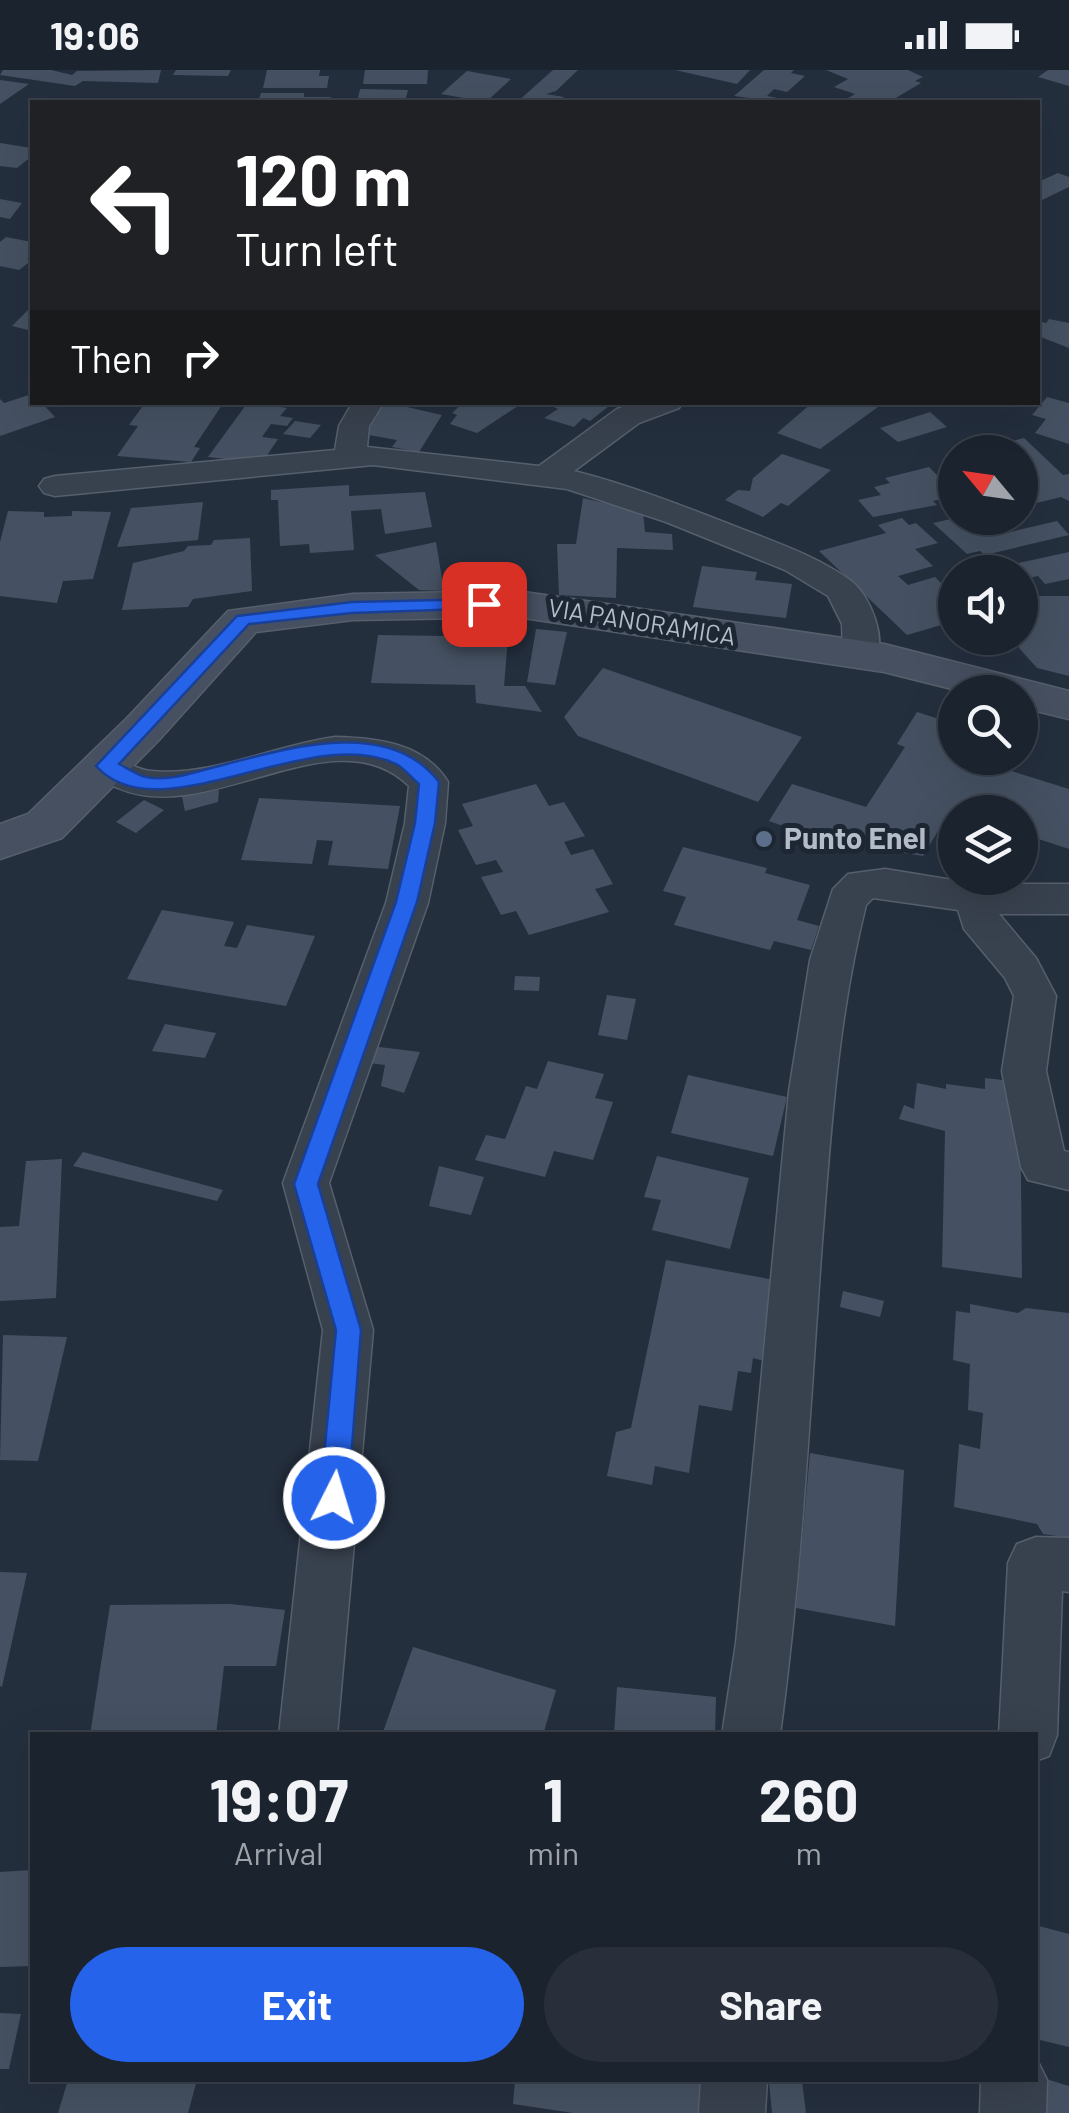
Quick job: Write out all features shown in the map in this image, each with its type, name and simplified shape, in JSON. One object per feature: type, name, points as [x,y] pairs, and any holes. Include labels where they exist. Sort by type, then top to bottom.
[{"type":"street","points":[[350,457],[354,426],[367,405]]},
{"type":"street","points":[[545,477],[628,416],[659,405]]},
{"type":"street","points":[[55,486],[372,456],[572,480],[678,515],[798,564],[842,590],[861,640]]},
{"type":"street","points":[[761,549],[812,549]]},
{"type":"street","name":"VIA PANORAMICA","points":[[0,842],[45,826],[244,620],[352,607],[518,604],[861,640],[920,668],[1069,705]]},
{"type":"street","points":[[106,766],[145,784],[183,782],[300,752],[358,750],[401,759],[429,782],[425,823],[406,902],[306,1184],[348,1330],[308,1732]]},
{"type":"street","points":[[751,1732],[764,1643],[811,1090],[830,960],[847,899],[862,884],[884,884],[977,899],[1069,899]]},
{"type":"street","points":[[977,899],[979,918],[1021,969],[1035,996],[1024,1071],[1044,1167],[1069,1172]]},
{"type":"street","points":[[1028,1732],[1036,1563],[1069,1565]]},
{"type":"street","points":[[732,2113],[734,2082]]},
{"type":"street","points":[[1012,2113],[1014,2082]]},
{"type":"building","points":[[3,70],[51,70],[72,75],[77,71],[161,70],[158,83],[83,81],[75,86],[0,75]]},
{"type":"building","points":[[176,70],[231,70],[228,76],[173,75]]},
{"type":"building","points":[[267,70],[320,70],[319,76],[329,76],[327,88],[263,88]]},
{"type":"building","points":[[365,70],[428,70],[427,84],[363,84]]},
{"type":"building","points":[[553,70],[578,70],[556,91],[546,94],[564,97],[561,100],[519,100]]},
{"type":"building","points":[[675,70],[750,70],[737,84]]},
{"type":"building","points":[[764,70],[794,70],[791,73],[805,76],[787,92],[774,89],[767,96],[782,100],[734,96]]},
{"type":"building","points":[[826,70],[908,70],[923,77],[915,81],[921,83],[892,100],[844,100],[855,94],[834,87],[848,79]]},
{"type":"building","points":[[1048,70],[1069,70],[1069,86],[1038,77]]},
{"type":"building","points":[[467,71],[511,79],[488,100],[441,94]]},
{"type":"building","points":[[0,80],[29,84],[0,104]]},
{"type":"building","points":[[360,89],[408,90],[406,100],[357,100]]},
{"type":"building","points":[[261,93],[331,97],[330,100],[259,100]]},
{"type":"building","points":[[0,143],[30,148],[30,158],[17,168],[0,166]]},
{"type":"building","points":[[1058,173],[1069,177],[1069,187],[1040,201],[1040,181]]},
{"type":"building","points":[[0,199],[22,203],[10,219],[0,217]]},
{"type":"building","points":[[6,237],[30,242],[30,262],[19,270],[0,266],[0,242]]},
{"type":"building","points":[[30,308],[30,328],[12,326]]},
{"type":"building","points":[[1049,319],[1069,323],[1069,348],[1040,337],[1040,322],[1046,323]]},
{"type":"building","points":[[30,395],[30,405],[44,405],[55,417],[0,436],[0,399],[4,403]]},
{"type":"building","points":[[1047,397],[1069,403],[1069,444],[1035,433],[1046,419],[1032,415]]},
{"type":"building","points":[[144,405],[222,405],[194,447],[200,448],[191,462],[117,456],[138,426],[129,425]]},
{"type":"building","points":[[246,405],[287,408],[280,416],[293,418],[287,426],[271,424],[262,437],[278,439],[262,463],[208,457]]},
{"type":"building","points":[[383,405],[442,415],[419,452],[392,447],[397,440],[363,434]]},
{"type":"building","points":[[461,405],[519,405],[477,433],[450,424],[457,415],[452,413]]},
{"type":"building","points":[[549,405],[610,405],[590,421],[583,418],[574,427],[544,418],[558,409]]},
{"type":"building","points":[[810,405],[881,405],[820,449],[777,433]]},
{"type":"building","points":[[930,412],[947,427],[898,442],[880,428]]},
{"type":"building","points":[[295,421],[321,425],[310,438],[283,434]]},
{"type":"building","points":[[1038,451],[1063,475],[1069,474],[1069,501],[1061,497],[1038,503]]},
{"type":"building","points":[[782,454],[831,470],[788,506],[781,503],[763,517],[725,500],[738,490],[750,491],[753,478]]},
{"type":"building","points":[[929,467],[938,476],[938,500],[933,501],[937,505],[873,517],[858,500],[881,495],[874,487],[890,483],[885,478]]},
{"type":"building","points":[[349,485],[349,496],[425,492],[432,527],[385,534],[381,509],[351,511],[354,550],[310,553],[309,544],[280,546],[278,500],[271,500],[271,490]]},
{"type":"building","points":[[583,498],[643,512],[645,532],[672,534],[673,550],[617,548],[616,598],[559,595],[557,544],[576,544]]},
{"type":"building","points":[[203,502],[198,540],[117,547],[131,508]]},
{"type":"building","points":[[8,511],[44,512],[44,517],[72,516],[72,511],[111,512],[93,579],[63,581],[57,603],[0,596],[0,542]]},
{"type":"building","points":[[902,518],[909,525],[916,523],[938,543],[915,549],[933,566],[898,576],[908,585],[935,577],[938,580],[938,626],[907,635],[819,551],[886,533],[878,525]]},
{"type":"building","points":[[1057,521],[1069,535],[985,555],[980,551],[967,554],[946,535],[1038,535],[1038,525]]},
{"type":"building","points":[[250,538],[252,591],[193,599],[188,607],[122,610],[133,563],[184,551],[188,546],[211,545],[214,540]]},
{"type":"building","points":[[436,542],[444,591],[419,590],[375,555]]},
{"type":"building","points":[[1069,552],[1069,579],[1045,584],[1038,576],[1038,559]]},
{"type":"building","points":[[702,566],[757,572],[755,580],[792,584],[786,618],[693,607]]},
{"type":"building","points":[[1038,596],[1069,596],[1069,676],[1037,668],[1025,655],[1038,655]]},
{"type":"building","points":[[536,629],[567,632],[555,685],[527,682]]},
{"type":"building","points":[[378,635],[508,637],[504,686],[525,686],[542,712],[476,703],[475,685],[371,683]]},
{"type":"building","points":[[603,668],[802,737],[758,802],[578,736],[564,717]]},
{"type":"building","points":[[917,712],[938,719],[938,775],[1024,775],[1069,789],[1069,849],[1038,839],[1038,795],[938,795],[938,831],[923,856],[822,840],[769,821],[792,784],[866,807],[905,747],[897,744]]},
{"type":"building","points":[[536,784],[549,806],[564,802],[585,836],[564,842],[571,855],[593,849],[613,884],[595,889],[609,912],[529,935],[516,911],[501,915],[481,877],[503,872],[496,860],[476,865],[458,830],[473,826],[462,804]]},
{"type":"building","points":[[219,790],[218,802],[185,811],[181,792]]},
{"type":"building","points":[[259,798],[400,806],[388,869],[328,865],[333,841],[317,840],[312,864],[241,860]]},
{"type":"building","points":[[144,800],[164,810],[136,833],[116,822]]},
{"type":"building","points":[[683,847],[767,868],[765,873],[810,885],[797,920],[819,926],[811,950],[774,941],[770,950],[674,925],[686,897],[663,891]]},
{"type":"building","points":[[162,910],[234,922],[224,946],[237,948],[247,925],[315,936],[286,1006],[127,979]]},
{"type":"building","points":[[515,976],[540,977],[539,991],[514,990]]},
{"type":"building","points":[[607,995],[636,999],[627,1040],[598,1035]]},
{"type":"building","points":[[165,1024],[216,1033],[205,1058],[152,1051]]},
{"type":"building","points":[[371,1046],[420,1052],[404,1093],[381,1086],[385,1065],[368,1063]]},
{"type":"building","points":[[548,1061],[604,1074],[595,1098],[613,1102],[593,1160],[554,1151],[545,1177],[475,1160],[486,1135],[505,1139],[526,1086],[537,1089]]},
{"type":"building","points":[[688,1075],[787,1097],[773,1156],[671,1133]]},
{"type":"building","points":[[985,1078],[1020,1082],[1022,1278],[942,1267],[945,1131],[899,1119],[904,1105],[914,1109],[917,1083],[946,1089],[946,1084],[985,1089]]},
{"type":"building","points":[[83,1152],[223,1190],[217,1201],[73,1166]]},
{"type":"building","points":[[657,1156],[749,1178],[730,1249],[652,1230],[661,1200],[644,1197]]},
{"type":"building","points":[[62,1159],[56,1298],[0,1301],[0,1227],[19,1226],[26,1161]]},
{"type":"building","points":[[439,1166],[484,1177],[471,1215],[429,1206]]},
{"type":"building","points":[[666,1260],[780,1281],[768,1362],[753,1358],[751,1373],[738,1371],[732,1411],[699,1405],[689,1473],[655,1466],[652,1485],[607,1476],[616,1432],[631,1428]]},
{"type":"building","points":[[843,1291],[884,1301],[880,1317],[840,1307]]},
{"type":"building","points":[[970,1304],[1018,1313],[1026,1308],[1069,1313],[1069,1538],[1043,1534],[1037,1524],[954,1507],[959,1444],[980,1449],[983,1413],[968,1410],[970,1364],[953,1360],[956,1311],[970,1313]]},
{"type":"building","points":[[3,1335],[67,1337],[38,1461],[0,1460]]},
{"type":"building","points":[[810,1453],[904,1470],[895,1626],[796,1608]]},
{"type":"building","points":[[0,1572],[27,1573],[2,1687],[0,1686]]},
{"type":"building","points":[[230,1604],[285,1610],[276,1666],[224,1666],[216,1732],[90,1732],[110,1605]]},
{"type":"building","points":[[413,1647],[556,1690],[544,1732],[383,1732]]},
{"type":"building","points":[[617,1687],[716,1697],[715,1732],[614,1732]]},
{"type":"building","points":[[30,1870],[30,1966],[0,1967],[0,1872]]},
{"type":"building","points":[[1039,1926],[1069,1934],[1069,2047],[1038,2039]]},
{"type":"building","points":[[0,2013],[21,2014],[9,2069],[0,2069]]},
{"type":"building","points":[[1046,2079],[1069,2086],[1069,2113],[1043,2113]]},
{"type":"building","points":[[67,2082],[196,2082],[188,2113],[58,2113]]},
{"type":"building","points":[[515,2082],[727,2082],[726,2113],[573,2113],[513,2104]]},
{"type":"building","points":[[802,2082],[806,2113],[772,2113],[769,2083]]},
{"type":"place","name":"Punto Enel","points":[[764,839]]},
{"type":"route","points":[[334,1498],[348,1330],[306,1184],[406,902],[425,823],[429,782],[401,759],[358,750],[300,752],[183,782],[145,784],[106,766],[244,620],[352,607],[484,604]]}]
